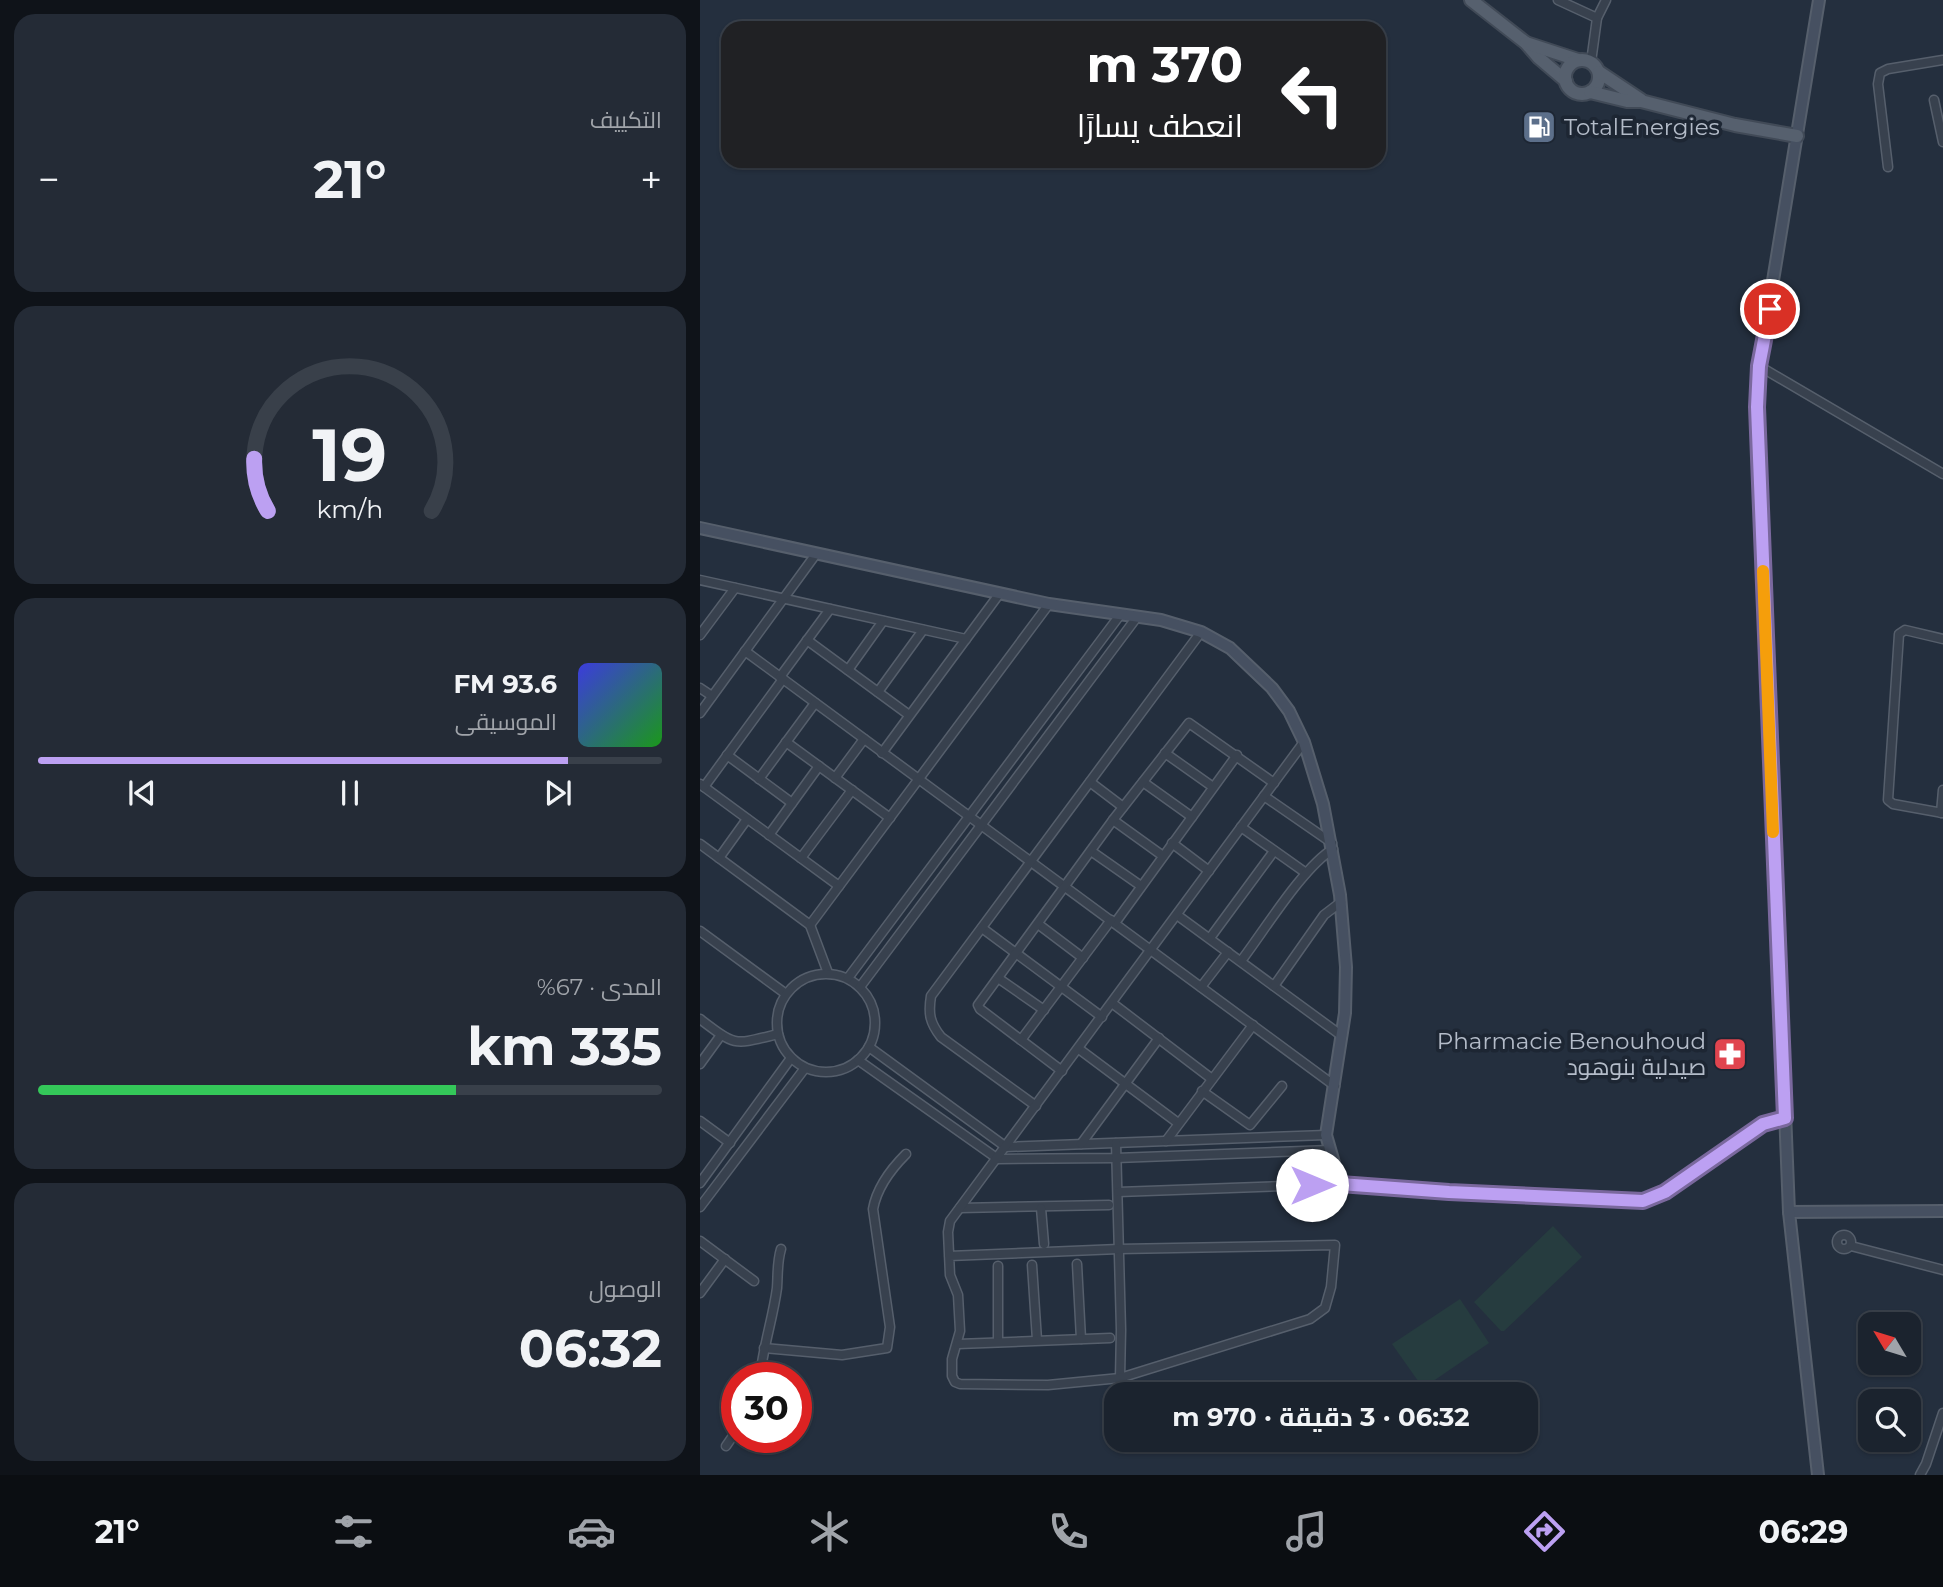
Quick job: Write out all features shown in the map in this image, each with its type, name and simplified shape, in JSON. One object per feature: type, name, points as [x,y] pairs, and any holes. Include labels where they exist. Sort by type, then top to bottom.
[{"type":"main road","points":[[1471,0],[1526,43],[1575,92],[1590,92],[1627,101],[1641,100],[1735,125],[1797,136]]},
{"type":"main road","points":[[1818,1475],[1789,1212],[1757,407],[1759,366],[1819,0]]},
{"type":"main road","points":[[1526,43],[1589,65],[1641,100]]},
{"type":"main road","points":[[1566,81],[1568,68],[1589,65]]},
{"type":"main road","points":[[1589,65],[1598,84],[1590,92]]},
{"type":"main road","points":[[700,528],[1049,604],[1161,620],[1201,632],[1230,648],[1272,688],[1289,711],[1304,742],[1323,804],[1340,902],[1346,967],[1345,1013],[1326,1135],[1340,1184],[1643,1201],[1665,1192],[1763,1124],[1785,1118]]},
{"type":"main road","points":[[1789,1212],[1943,1211]]},
{"type":"street","points":[[1558,0],[1597,18]]},
{"type":"street","points":[[1589,65],[1597,18],[1606,0]]},
{"type":"street","points":[[1888,167],[1878,84],[1880,73],[1888,69],[1943,60]]},
{"type":"street","points":[[1934,100],[1943,142]]},
{"type":"street","points":[[1759,366],[1943,474]]},
{"type":"street","points":[[700,713],[816,554]]},
{"type":"street","points":[[700,580],[966,639]]},
{"type":"street","points":[[700,635],[735,588]]},
{"type":"street","points":[[882,753],[1000,593]]},
{"type":"street","points":[[810,925],[1049,604]]},
{"type":"street","points":[[830,609],[727,755],[702,785],[839,886]]},
{"type":"street","points":[[848,978],[1121,615]]},
{"type":"street","points":[[860,987],[1137,617]]},
{"type":"street","points":[[848,670],[883,621]]},
{"type":"street","points":[[878,692],[923,630]]},
{"type":"street","points":[[1943,639],[1905,630],[1899,634],[1888,800],[1893,804],[1942,813],[1943,790]]},
{"type":"street","points":[[1036,1106],[941,1037],[931,1024],[931,996],[1201,632]]},
{"type":"street","points":[[807,640],[909,715]]},
{"type":"street","points":[[746,651],[1335,1086]]},
{"type":"street","points":[[700,688],[712,696]]},
{"type":"street","points":[[759,779],[815,703]]},
{"type":"street","points":[[1062,1071],[978,1004],[1113,820],[1189,723],[1274,783]]},
{"type":"street","points":[[835,778],[864,739]]},
{"type":"street","points":[[786,742],[890,818]]},
{"type":"street","points":[[949,1256],[1119,1249],[1335,1245],[1331,1287],[1325,1308],[1310,1319],[1120,1378],[1048,1385],[960,1384],[955,1382],[953,1376],[952,1359],[960,1333],[958,1295],[950,1275],[949,1256],[948,1228],[960,1208],[1304,742]]},
{"type":"street","points":[[1165,753],[1213,788]]},
{"type":"street","points":[[727,755],[792,803]]},
{"type":"street","points":[[1021,1040],[1141,886],[1237,755]]},
{"type":"street","points":[[769,835],[819,766]]},
{"type":"street","points":[[1090,782],[1123,807]]},
{"type":"street","points":[[1143,782],[1192,817]]},
{"type":"street","points":[[801,858],[852,790]]},
{"type":"street","points":[[1241,961],[1306,873],[1332,846],[1264,796]]},
{"type":"street","points":[[719,858],[747,819]]},
{"type":"street","points":[[1113,820],[1163,856]]},
{"type":"street","points":[[1241,827],[1306,873]]},
{"type":"street","points":[[1172,843],[1209,871]]},
{"type":"street","points":[[700,844],[810,925],[828,973]]},
{"type":"street","points":[[1210,938],[1274,850]]},
{"type":"street","points":[[1091,851],[1141,886]]},
{"type":"street","points":[[1274,985],[1324,915],[1340,902]]},
{"type":"street","points":[[1177,915],[1342,1036]]},
{"type":"street","points":[[1038,924],[1083,958]]},
{"type":"street","points":[[982,928],[1102,1017]]},
{"type":"street","points":[[700,931],[786,994]]},
{"type":"street","points":[[1201,987],[1228,951]]},
{"type":"street","points":[[828,973],[848,978],[860,987],[870,1000],[875,1016],[875,1032],[869,1047],[858,1060],[846,1068],[819,1072],[805,1068],[784,1049],[776,1024],[779,1008],[786,994],[798,982],[812,975],[828,973]]},
{"type":"street","points":[[998,978],[1044,1010]]},
{"type":"street","points":[[1112,1003],[1212,1079]]},
{"type":"street","points":[[700,1019],[728,1040],[743,1042],[778,1034]]},
{"type":"street","points":[[1166,1141],[1253,1025]]},
{"type":"street","points":[[700,1064],[721,1035]]},
{"type":"street","points":[[1081,1144],[1159,1038]]},
{"type":"street","points":[[869,1047],[1006,1147],[1326,1135]]},
{"type":"street","points":[[1079,1049],[1178,1123]]},
{"type":"street","points":[[700,1183],[792,1059]]},
{"type":"street","points":[[858,1060],[998,1159],[1116,1158],[1330,1150]]},
{"type":"street","points":[[700,1207],[805,1068]]},
{"type":"street","points":[[1202,1091],[1250,1125],[1282,1086]]},
{"type":"street","points":[[700,1121],[730,1143]]},
{"type":"street","points":[[1116,1143],[1120,1378]]},
{"type":"street","points":[[764,1348],[842,1355],[887,1348],[890,1327],[873,1209],[876,1195],[888,1174],[906,1154]]},
{"type":"street","points":[[1118,1192],[1340,1184]]},
{"type":"street","points":[[960,1208],[1109,1205]]},
{"type":"street","points":[[1041,1208],[1044,1244]]},
{"type":"street","points":[[700,1241],[754,1282]]},
{"type":"street","points":[[1851,1246],[1943,1270]]},
{"type":"street","points":[[762,1362],[774,1305],[777,1261],[781,1249]]},
{"type":"street","points":[[700,1293],[725,1259]]},
{"type":"street","points":[[1077,1264],[1081,1339]]},
{"type":"street","points":[[1032,1265],[1037,1340]]},
{"type":"street","points":[[998,1266],[998,1342]]},
{"type":"street","points":[[958,1344],[1110,1338]]},
{"type":"street","points":[[1920,1475],[1943,1413]]},
{"type":"green space","points":[[1553,1226],[1582,1257],[1501,1331],[1474,1302]]},
{"type":"green space","points":[[1460,1299],[1489,1343],[1432,1382],[1419,1382],[1392,1344]]},
{"type":"slow traffic","points":[[1763,571],[1773,832]]},
{"type":"place","name":"TotalEnergies","points":[[1539,127]]},
{"type":"place","name":"Pharmacie Benouhoud صيدلية بنوهود","points":[[1730,1054]]},
{"type":"route","points":[[1312,1185],[1340,1184],[1643,1201],[1665,1192],[1763,1124],[1785,1118],[1757,407],[1759,366],[1770,309]]}]
